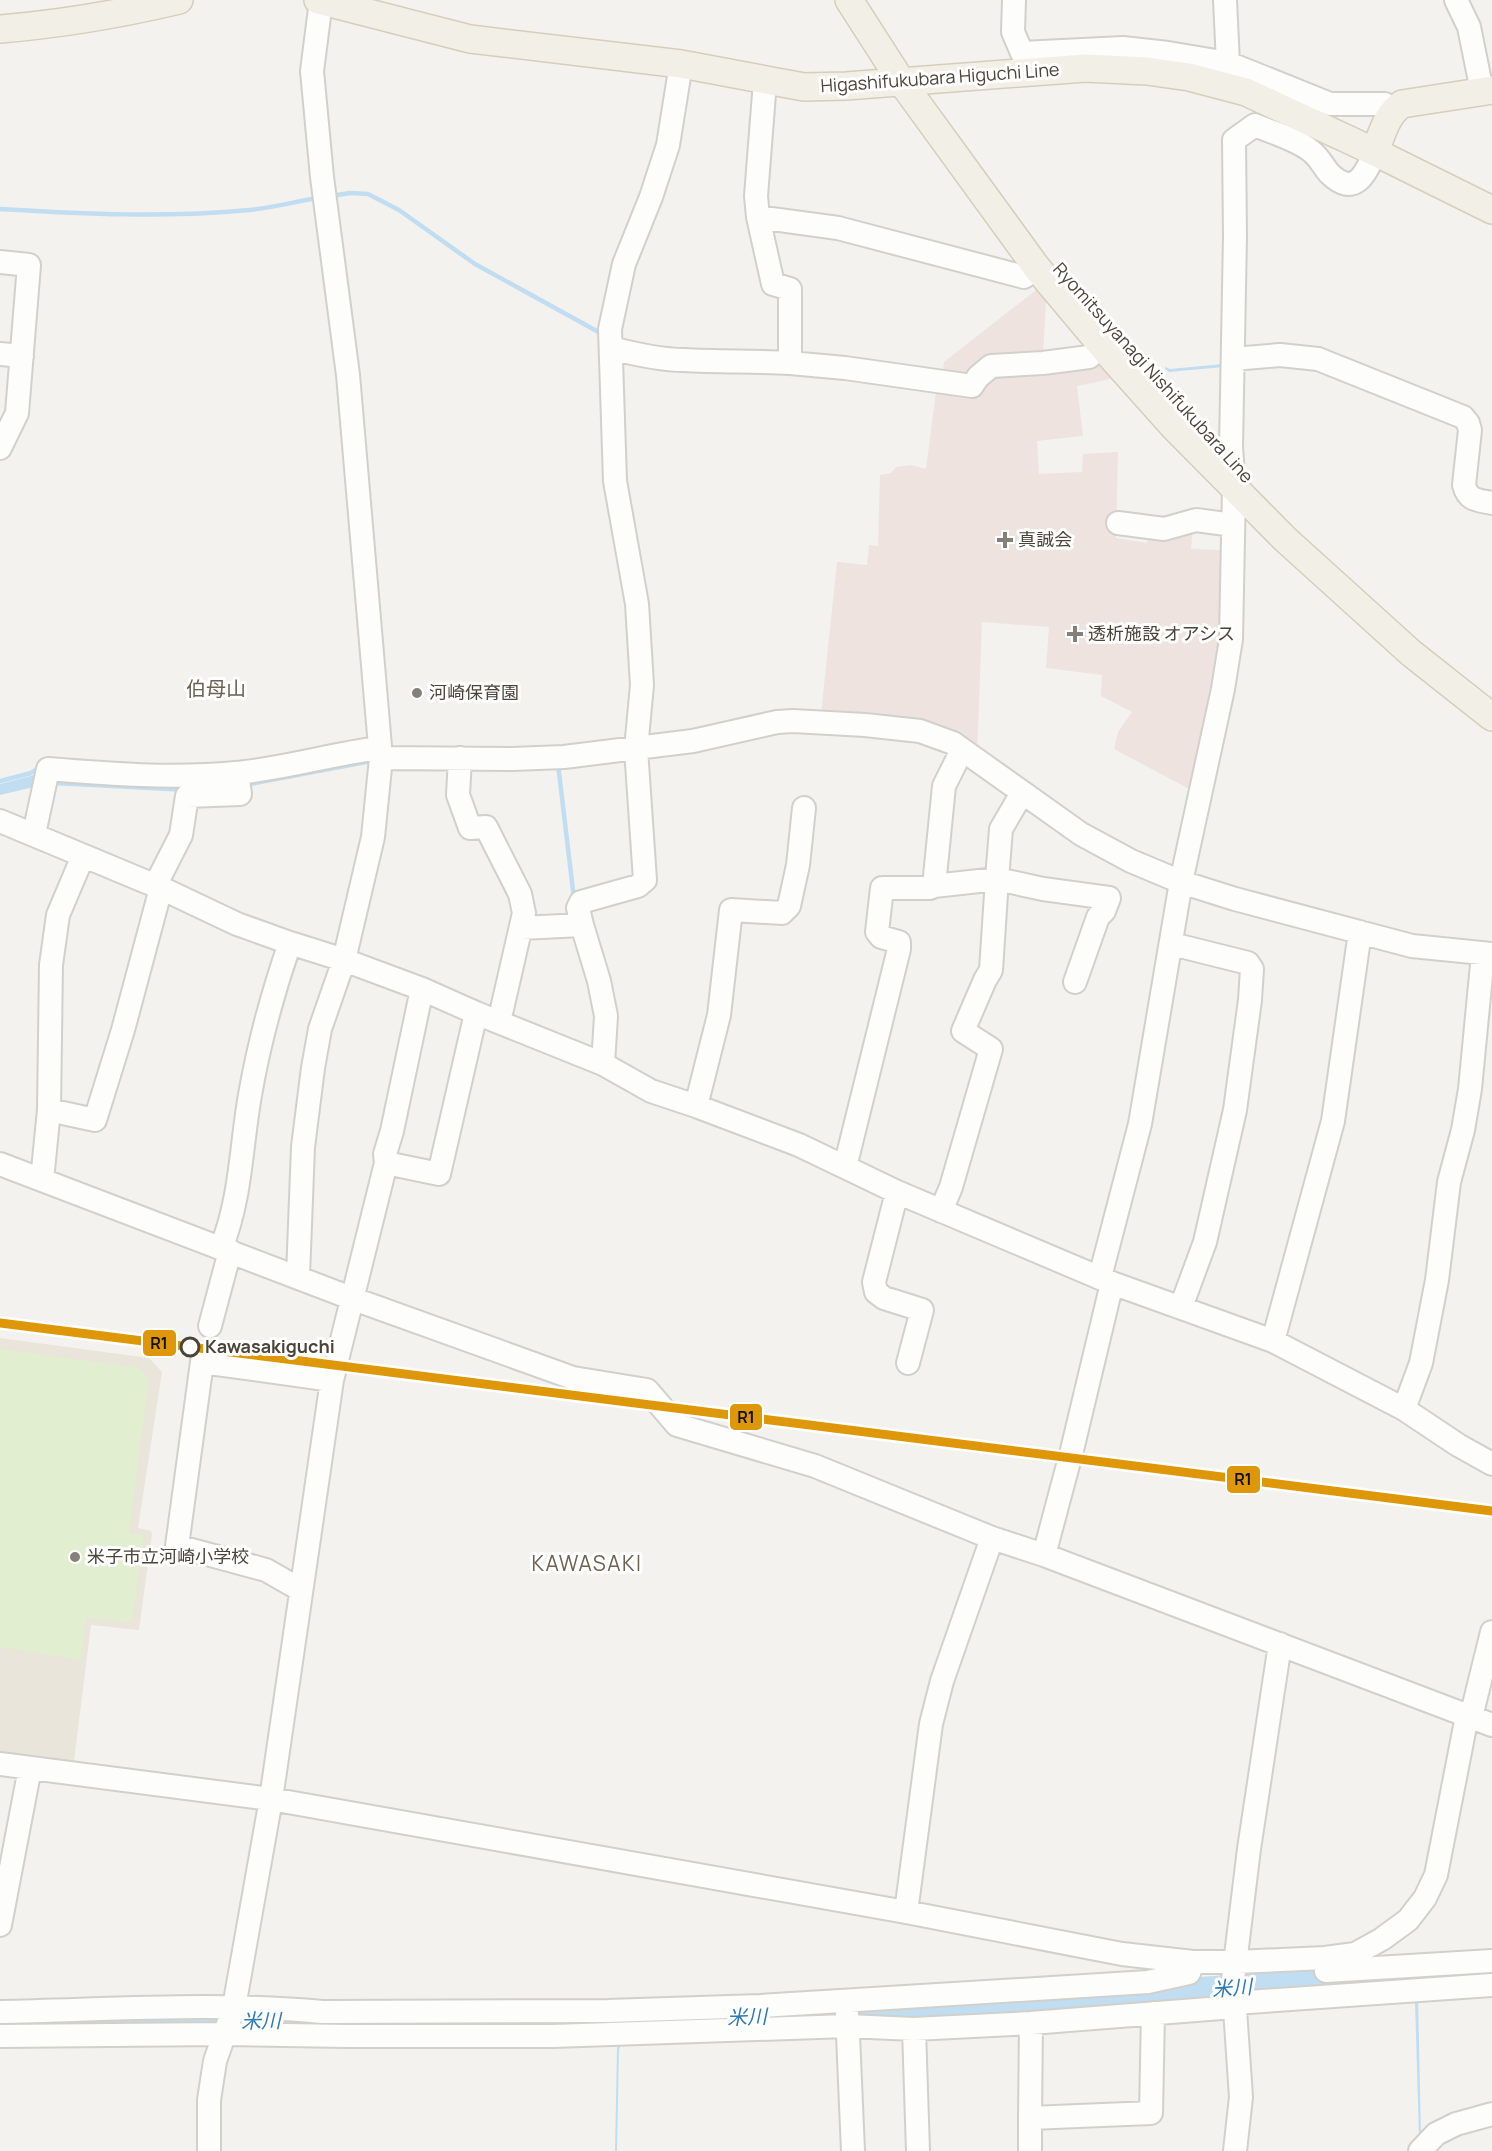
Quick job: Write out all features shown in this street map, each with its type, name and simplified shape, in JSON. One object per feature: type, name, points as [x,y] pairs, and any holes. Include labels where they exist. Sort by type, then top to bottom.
[{"type":"main road","points":[[0,30],[53,25],[114,15],[179,0]]},
{"type":"main road","name":"Higashifukubara Higuchi Line","points":[[320,0],[470,39],[681,64],[804,87],[846,87],[911,80],[1085,68],[1147,71],[1189,77],[1246,92],[1492,210]]},
{"type":"main road","name":"Ryomitsuyanagi Nishifukubara Line","points":[[849,0],[965,145],[1070,282],[1284,539],[1411,653],[1492,717]]},
{"type":"main road","name":"Ryomitsuyanagi Nishifukubara Line","points":[[869,0],[911,80],[1037,268],[1174,427],[1301,533],[1397,622],[1492,697]]},
{"type":"main road","points":[[1375,152],[1393,110],[1402,104],[1487,91]]},
{"type":"street","points":[[298,1276],[303,1147],[313,1068],[320,1029],[344,960],[373,837],[380,753],[348,375],[322,177],[312,71],[320,0]]},
{"type":"street","points":[[1014,0],[1013,33],[1022,53],[1123,48],[1168,53],[1228,63],[1330,104],[1385,104],[1393,110]]},
{"type":"street","points":[[1225,0],[1228,63]]},
{"type":"street","points":[[1456,0],[1469,27],[1487,91]]},
{"type":"street","points":[[603,1064],[606,1016],[578,908],[581,902],[638,885],[645,880],[636,749],[642,685],[637,604],[615,481],[610,329],[624,264],[651,197],[668,145],[681,64]]},
{"type":"street","points":[[765,81],[756,196],[758,217],[773,284],[790,289],[790,363]]},
{"type":"street","points":[[1044,1555],[1072,1450],[1140,1124],[1181,882],[1223,689],[1231,639],[1234,140],[1256,125],[1303,145],[1313,152],[1330,174],[1348,183],[1356,182],[1364,177],[1375,152]]},
{"type":"street","points":[[758,217],[838,228],[1024,277],[1037,268]]},
{"type":"street","points":[[0,262],[29,265],[11,355],[17,413],[0,448]]},
{"type":"street","points":[[611,348],[634,354],[682,360],[790,363],[975,382],[991,366],[1089,357],[1102,346]]},
{"type":"street","points":[[1233,359],[1280,355],[1318,358],[1463,417],[1470,430],[1464,485],[1466,494],[1470,498],[1492,503]]},
{"type":"street","points":[[1118,523],[1164,530],[1196,520],[1233,525]]},
{"type":"street","points":[[33,834],[48,769],[238,780],[380,753],[460,758],[564,757],[693,741],[777,722],[865,725],[920,731],[953,743],[1081,834],[1131,861],[1181,882],[1235,899],[1412,946],[1487,954],[1470,1089],[1463,1130],[1449,1182],[1437,1280],[1421,1364],[1404,1409]]},
{"type":"street","points":[[934,886],[944,786],[962,750]]},
{"type":"street","points":[[460,758],[458,795],[470,828],[486,827],[520,894],[524,913],[499,1022]]},
{"type":"street","points":[[49,1110],[95,1120],[123,1030],[158,887],[181,835],[187,796],[240,794],[238,780]]},
{"type":"street","points":[[941,1211],[951,1187],[991,1049],[963,1031],[991,970],[1001,829],[1022,793]]},
{"type":"street","points":[[696,1106],[719,1015],[731,910],[782,913],[789,906],[798,865],[804,808]]},
{"type":"street","points":[[0,821],[158,887],[237,924],[422,989],[603,1064],[651,1091],[799,1144],[897,1192],[1106,1280],[1273,1341],[1404,1409],[1458,1445],[1492,1464]]},
{"type":"street","points":[[42,1180],[49,1110],[51,965],[58,915],[83,856]]},
{"type":"street","points":[[845,1167],[899,949],[899,942],[881,937],[877,932],[882,888],[930,888],[997,879],[1043,889],[1109,898],[1104,911],[1098,917],[1075,982]]},
{"type":"street","points":[[521,928],[582,925]]},
{"type":"street","points":[[1273,1341],[1333,1120],[1360,932]]},
{"type":"street","points":[[210,1326],[239,1186],[250,1093],[275,986],[290,943]]},
{"type":"street","points":[[1172,944],[1248,963],[1252,969],[1235,1110],[1205,1242],[1181,1307]]},
{"type":"street","points":[[209,2151],[209,2100],[215,2061],[228,2021],[271,1799],[332,1380],[386,1163],[385,1154],[422,989]]},
{"type":"street","points":[[386,1163],[439,1174],[476,1013]]},
{"type":"street","points":[[0,1164],[351,1298],[573,1378],[647,1390],[677,1425],[815,1466],[992,1538],[1044,1555],[1477,1719]]},
{"type":"street","points":[[897,1192],[874,1282],[876,1292],[884,1298],[922,1310],[908,1364]]},
{"type":"street","points":[[301,1590],[267,1570],[177,1546],[202,1362],[332,1380]]},
{"type":"street","points":[[906,1912],[931,1724],[942,1681],[992,1538]]},
{"type":"street","points":[[0,2012],[228,2021],[346,2036],[553,2036],[847,2026],[914,2029],[1031,2023],[1153,2013],[1326,1958],[1354,1954],[1382,1939],[1408,1920],[1425,1898],[1436,1875],[1477,1719],[1492,1632]]},
{"type":"street","points":[[1234,2151],[1241,2097],[1234,1988],[1249,1849],[1280,1644]]},
{"type":"street","points":[[0,1764],[271,1799],[906,1912],[1122,1954],[1193,1962],[1234,1988],[1492,1985]]},
{"type":"street","points":[[0,1925],[30,1768]]},
{"type":"street","points":[[1234,1988],[1492,1961]]},
{"type":"street","points":[[0,2036],[228,2021],[280,2008],[322,2012],[608,2011],[847,2002],[893,1997],[1148,1982],[1189,1973],[1193,1962]]},
{"type":"street","points":[[847,2002],[853,2151]]},
{"type":"street","points":[[1030,2118],[1151,2113],[1153,2013]]},
{"type":"street","points":[[1030,2151],[1031,2023]]},
{"type":"street","points":[[914,2029],[918,2151]]},
{"type":"street","points":[[1420,2151],[1436,2134],[1456,2124],[1492,2114]]},
{"type":"shaded area","name":"真誠会","points":[[1036,290],[1046,302],[1042,372],[1099,365],[1111,379],[1077,386],[1083,436],[1037,441],[1039,474],[1082,472],[1083,454],[1118,452],[1116,538],[1147,543],[1148,533],[1193,528],[1191,549],[1226,550],[1224,641],[1195,792],[1114,749],[1118,732],[1132,712],[1101,696],[1102,675],[1046,668],[1049,627],[982,622],[977,756],[821,714],[837,562],[867,565],[869,545],[878,546],[880,475],[891,473],[896,467],[911,465],[926,469],[937,384],[941,385],[944,362]]},
{"type":"shaded area","name":"米子市立河崎小学校","points":[[0,1338],[149,1358],[162,1372],[138,1528],[151,1531],[152,1534],[139,1630],[91,1625],[74,1761],[0,1754]]},
{"type":"green space","name":"米子市立河崎小学校","points":[[0,1349],[139,1368],[149,1379],[129,1533],[144,1535],[132,1622],[86,1618],[81,1660],[0,1647]]},
{"type":"water","points":[[1223,364],[1224,367],[1169,372],[1165,369],[1165,367],[1170,369]]},
{"type":"water","points":[[825,725],[373,763],[236,789],[183,792],[50,785],[0,795],[0,784],[38,774],[147,779],[359,754],[393,759]]},
{"type":"water","points":[[1418,1994],[1421,2137],[1419,2137],[1415,2001]]},
{"type":"water","points":[[620,2038],[622,2038],[619,2050],[617,2151],[615,2151],[617,2049]]},
{"type":"waterway","points":[[331,196],[350,193],[368,194],[399,210],[475,264],[604,335]]},
{"type":"waterway","points":[[0,209],[93,214],[186,214],[257,209],[317,198]]},
{"type":"waterway","points":[[558,764],[574,899]]},
{"type":"waterway","points":[[0,781],[31,773],[41,766]]},
{"type":"waterway","name":"米川","points":[[793,2014],[864,2012],[1147,1995],[1359,1978]]},
{"type":"waterway","name":"米川","points":[[514,2022],[587,2023],[637,2020]]},
{"type":"waterway","name":"米川","points":[[0,2024],[118,2021],[341,2021]]},
{"type":"transit line","name":"R1","points":[[0,1323],[1492,1511]]},
{"type":"place","name":"真誠会","points":[[1005,540]]},
{"type":"place","name":"透析施設 オアシス","points":[[1075,634]]},
{"type":"place","name":"河崎保育園","points":[[417,693]]},
{"type":"place","name":"Kawasakiguchi","points":[[190,1347]]},
{"type":"place","name":"米子市立河崎小学校","points":[[75,1557]]},
{"type":"district","name":"伯母山","points":[[216,689]]},
{"type":"district","name":"KAWASAKI","points":[[587,1564]]}]
